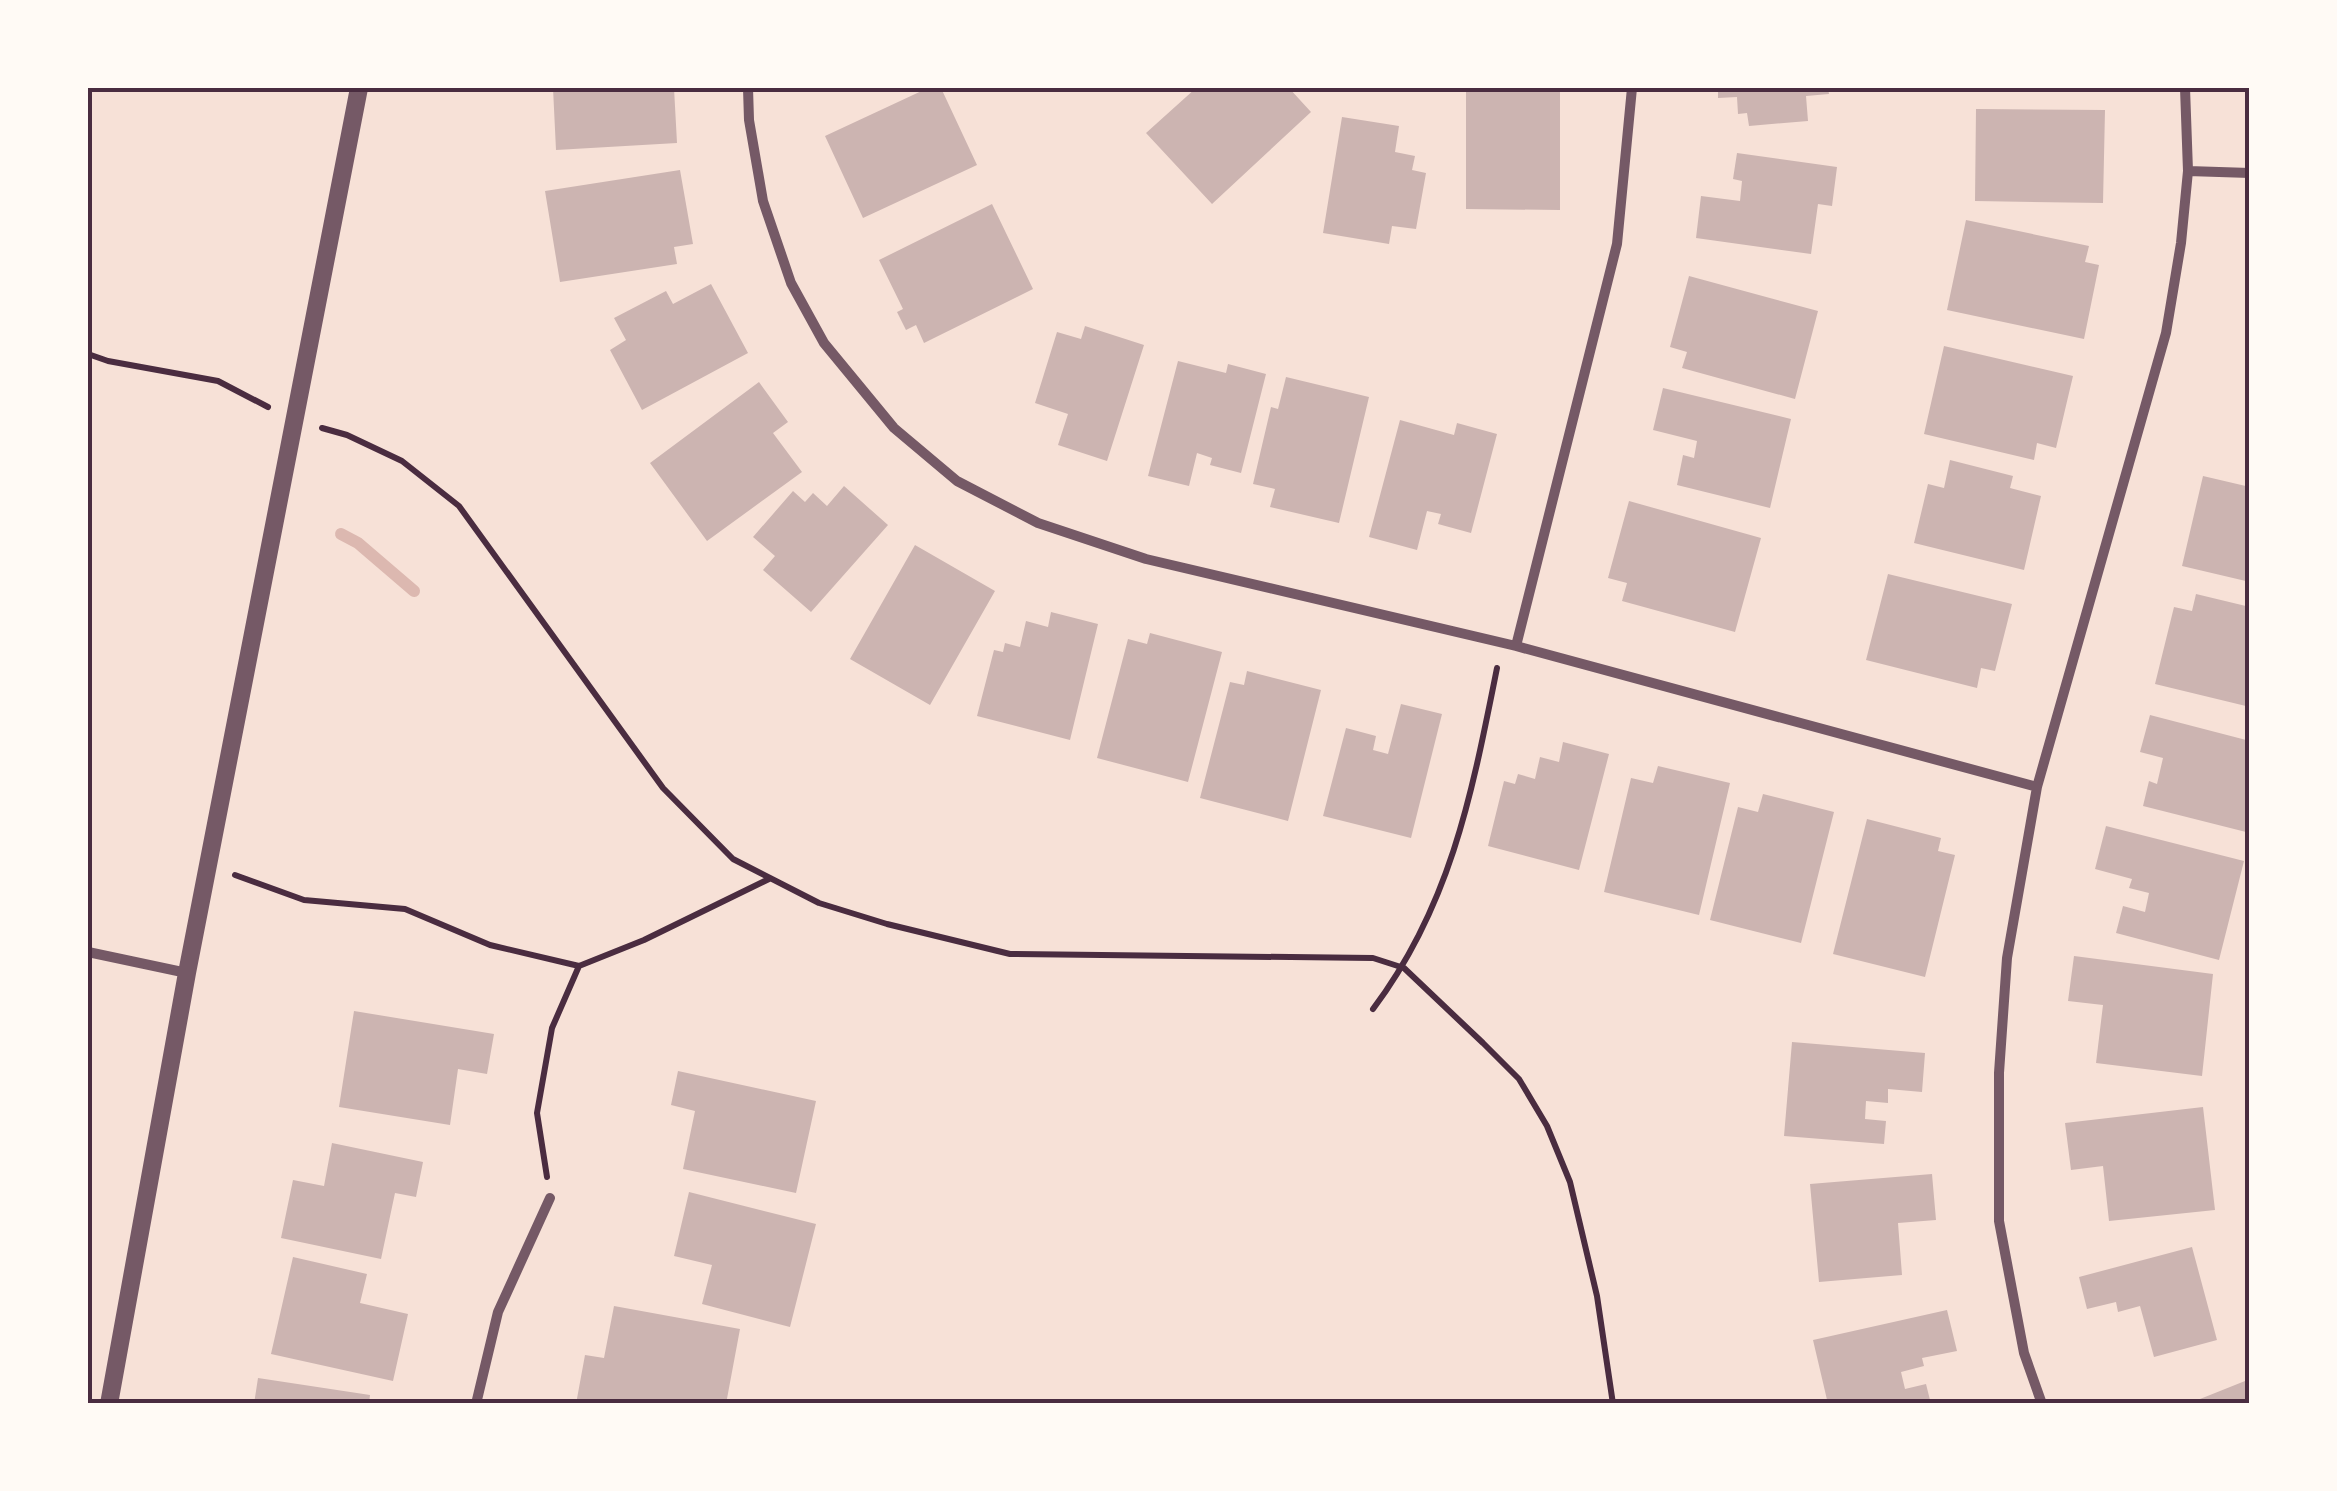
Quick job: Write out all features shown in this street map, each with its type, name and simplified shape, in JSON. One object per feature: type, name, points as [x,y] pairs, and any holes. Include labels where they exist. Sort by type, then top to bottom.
[{"type":"street","points":[[109,1404],[187,973],[359,88]]},
{"type":"street","points":[[748,88],[763,201],[791,283],[824,342],[894,428],[956,482],[1038,524],[1146,559],[1502,642],[2037,787]]},
{"type":"street","points":[[1516,646],[1617,244],[1632,88]]},
{"type":"street","points":[[2042,1404],[2024,1353],[1999,1221],[1999,1073],[2008,958],[2037,787],[2166,334],[2188,171],[2185,88]]},
{"type":"street","points":[[2188,171],[2250,173]]},
{"type":"street","points":[[88,952],[187,973]]},
{"type":"street","points":[[476,1404],[498,1312],[550,1198]]},
{"type":"path","points":[[88,354],[218,381],[296,421],[347,434],[402,462],[459,506],[663,788],[733,859],[819,903],[1010,954],[1373,958],[1404,968],[1520,1079],[1547,1126],[1570,1182],[1596,1296],[1614,1404]]},
{"type":"path","points":[[1373,1009],[1404,968],[1451,864],[1472,792],[1502,642]]},
{"type":"path","points":[[210,867],[304,900],[406,909],[490,945],[579,966],[644,940],[770,878]]},
{"type":"path","points":[[550,1198],[537,1113],[552,1028],[579,966]]},
{"type":"building","points":[[553,88],[674,88],[677,143],[556,150]]},
{"type":"building","points":[[928,88],[941,88],[977,165],[863,218],[825,136]]},
{"type":"building","points":[[1196,88],[1289,88],[1311,112],[1212,204],[1146,133]]},
{"type":"building","points":[[1466,88],[1560,88],[1560,210],[1466,209]]},
{"type":"building","points":[[1718,88],[1828,88],[1829,94],[1806,96],[1808,121],[1749,126],[1747,113],[1738,114],[1737,97],[1718,98]]},
{"type":"building","points":[[1976,109],[2105,110],[2103,203],[1975,201]]},
{"type":"building","points":[[1342,117],[1399,126],[1395,152],[1415,156],[1412,170],[1426,173],[1416,229],[1392,226],[1389,244],[1323,233]]},
{"type":"building","points":[[1737,153],[1837,167],[1832,206],[1818,204],[1811,254],[1696,238],[1701,196],[1740,201],[1742,181],[1733,179]]},
{"type":"building","points":[[680,170],[693,244],[674,247],[677,264],[560,282],[545,191]]},
{"type":"building","points":[[992,204],[1033,289],[924,343],[916,325],[906,330],[897,312],[903,309],[879,260]]},
{"type":"building","points":[[1966,220],[2089,246],[2085,262],[2099,265],[2084,339],[1947,310]]},
{"type":"building","points":[[1689,276],[1818,311],[1795,399],[1682,368],[1687,352],[1670,347]]},
{"type":"building","points":[[711,284],[748,353],[642,410],[610,350],[626,340],[614,318],[666,291],[673,304]]},
{"type":"building","points":[[1085,326],[1144,345],[1107,461],[1058,445],[1068,414],[1035,403],[1057,332],[1081,339]]},
{"type":"building","points":[[1944,346],[2073,376],[2056,448],[2037,443],[2034,460],[1924,434]]},
{"type":"building","points":[[1178,361],[1226,373],[1228,364],[1266,374],[1241,473],[1210,465],[1212,458],[1197,453],[1189,486],[1148,476]]},
{"type":"building","points":[[1286,377],[1369,397],[1339,523],[1270,507],[1275,489],[1253,484],[1271,407],[1278,409]]},
{"type":"building","points":[[759,382],[788,422],[773,433],[802,472],[707,541],[650,463]]},
{"type":"building","points":[[1663,388],[1791,419],[1770,508],[1677,485],[1683,455],[1694,458],[1697,441],[1653,430]]},
{"type":"building","points":[[1400,420],[1454,435],[1457,423],[1497,434],[1471,533],[1438,524],[1441,514],[1427,511],[1417,550],[1369,537]]},
{"type":"building","points":[[1950,460],[2013,476],[2010,488],[2041,496],[2024,570],[1914,543],[1928,484],[1944,488]]},
{"type":"building","points":[[2203,476],[2250,487],[2250,582],[2182,566]]},
{"type":"building","points":[[844,486],[888,525],[811,612],[763,570],[775,556],[753,537],[793,491],[805,502],[813,493],[827,506]]},
{"type":"building","points":[[1629,501],[1761,538],[1735,632],[1622,601],[1627,583],[1608,578]]},
{"type":"building","points":[[915,545],[995,591],[930,705],[850,659]]},
{"type":"building","points":[[1888,574],[2012,604],[1995,671],[1981,668],[1977,688],[1866,660]]},
{"type":"building","points":[[2196,594],[2250,607],[2250,707],[2155,684],[2174,607],[2192,611]]},
{"type":"building","points":[[1051,612],[1098,624],[1070,740],[977,716],[994,650],[1003,652],[1005,643],[1020,647],[1026,621],[1048,627]]},
{"type":"building","points":[[1150,633],[1222,652],[1188,782],[1097,758],[1128,639],[1147,644]]},
{"type":"building","points":[[1247,671],[1321,690],[1288,821],[1200,798],[1230,682],[1244,685]]},
{"type":"building","points":[[1401,704],[1442,714],[1411,838],[1323,816],[1346,728],[1376,736],[1373,750],[1388,754]]},
{"type":"building","points":[[2150,715],[2250,741],[2245,785],[2250,786],[2250,833],[2143,806],[2149,781],[2157,784],[2163,758],[2140,752]]},
{"type":"building","points":[[1563,742],[1609,754],[1579,870],[1488,846],[1504,781],[1515,784],[1518,774],[1535,779],[1540,757],[1559,762]]},
{"type":"building","points":[[1658,766],[1730,783],[1699,915],[1604,892],[1631,778],[1653,783]]},
{"type":"building","points":[[1763,794],[1834,812],[1801,943],[1710,920],[1738,807],[1758,812]]},
{"type":"building","points":[[1867,819],[1941,838],[1938,851],[1955,855],[1925,977],[1833,954]]},
{"type":"building","points":[[2106,826],[2244,861],[2219,960],[2116,933],[2123,906],[2145,912],[2149,893],[2129,888],[2132,879],[2095,869]]},
{"type":"building","points":[[2074,956],[2213,974],[2202,1076],[2096,1063],[2103,1005],[2068,1001]]},
{"type":"building","points":[[354,1011],[494,1034],[487,1074],[458,1069],[450,1125],[339,1107]]},
{"type":"building","points":[[1792,1042],[1925,1053],[1922,1092],[1888,1089],[1888,1103],[1866,1101],[1865,1119],[1886,1121],[1884,1144],[1784,1136]]},
{"type":"building","points":[[678,1071],[816,1101],[796,1193],[683,1169],[695,1111],[671,1105]]},
{"type":"building","points":[[2203,1107],[2215,1210],[2109,1221],[2103,1166],[2071,1170],[2065,1123]]},
{"type":"building","points":[[332,1143],[423,1162],[416,1197],[395,1193],[381,1259],[281,1238],[293,1180],[324,1186]]},
{"type":"building","points":[[1932,1174],[1936,1220],[1898,1223],[1902,1275],[1819,1282],[1810,1184]]},
{"type":"building","points":[[689,1192],[816,1224],[790,1327],[702,1304],[712,1265],[674,1256]]},
{"type":"building","points":[[2192,1247],[2217,1340],[2154,1357],[2140,1306],[2118,1312],[2116,1302],[2087,1309],[2079,1277]]},
{"type":"building","points":[[293,1257],[367,1274],[360,1303],[408,1314],[393,1381],[271,1354]]},
{"type":"building","points":[[614,1306],[740,1329],[726,1404],[576,1404],[585,1355],[604,1358]]},
{"type":"building","points":[[1947,1310],[1957,1351],[1922,1358],[1924,1366],[1901,1372],[1905,1389],[1926,1384],[1931,1404],[1828,1404],[1813,1340]]},
{"type":"building","points":[[258,1378],[370,1395],[369,1404],[254,1404]]},
{"type":"building","points":[[2250,1379],[2250,1403],[2190,1403]]},
{"type":"waterway","points":[[341,534],[358,543],[414,591]]}]
